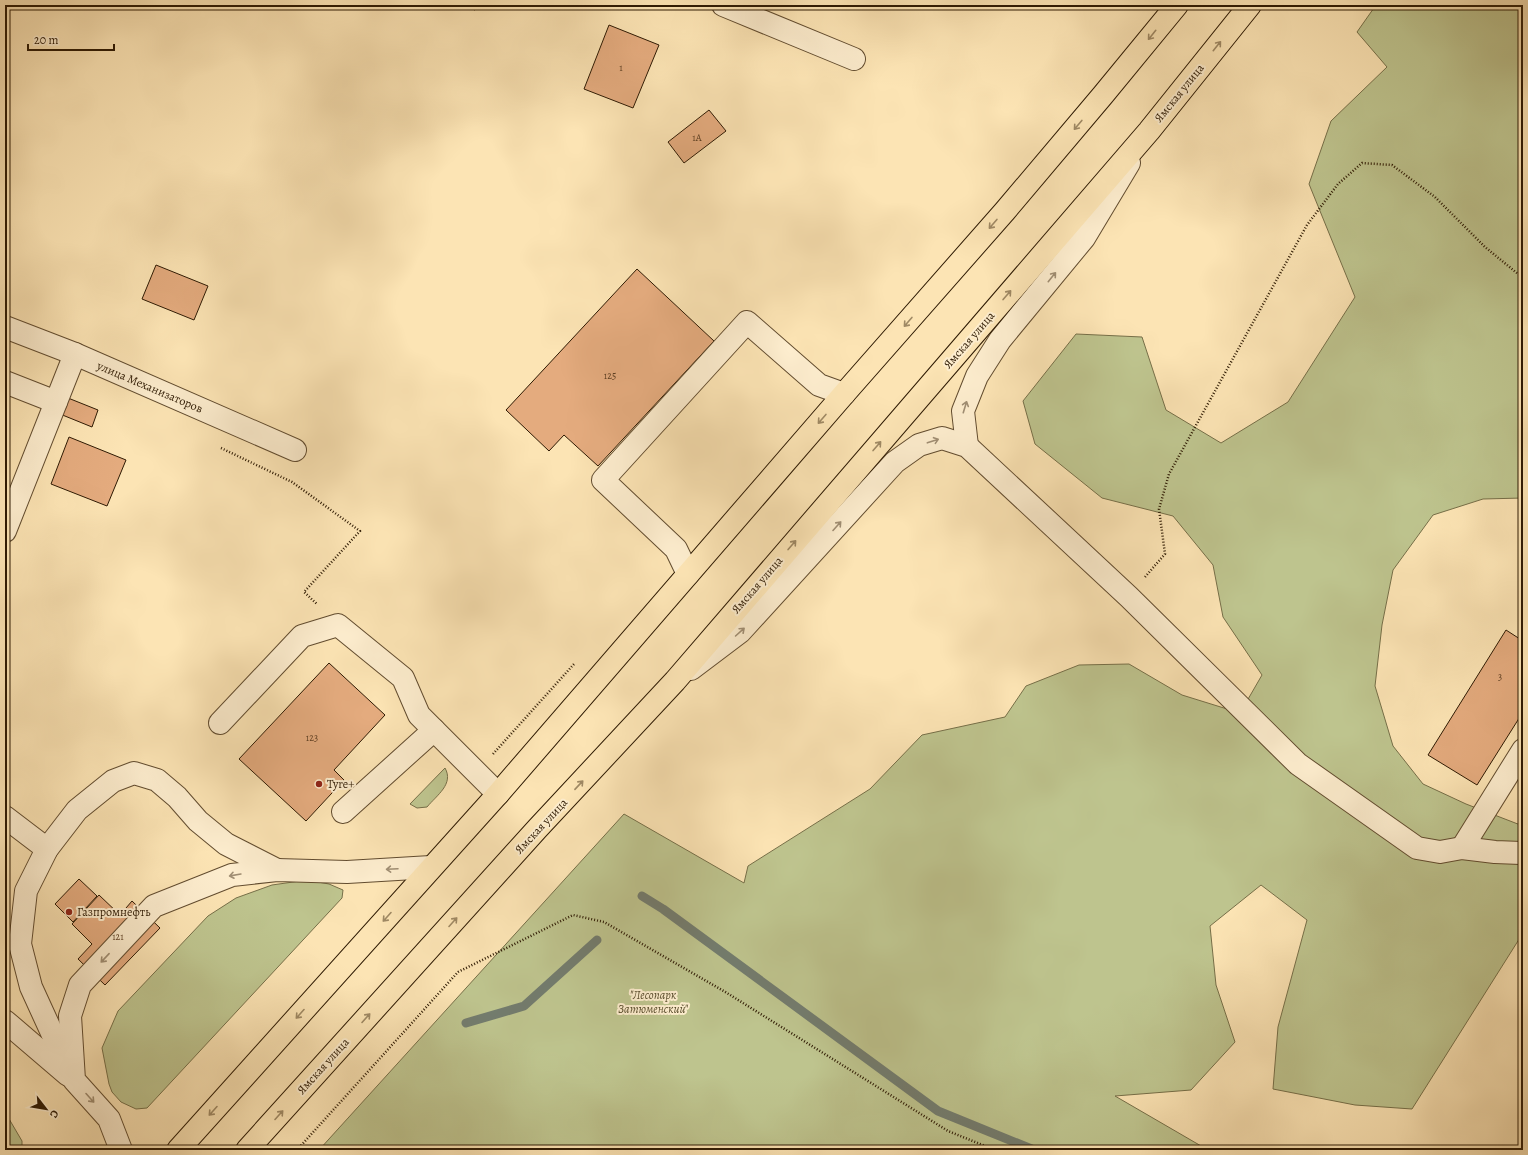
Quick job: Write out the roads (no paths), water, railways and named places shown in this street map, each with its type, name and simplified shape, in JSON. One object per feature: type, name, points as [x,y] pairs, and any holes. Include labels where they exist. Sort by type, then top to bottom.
[{"type":"main road","points":[[178,1150],[498,794],[844,394],[1005,211],[1177,5]]},
{"type":"main road","name":"Ямская улица","points":[[247,1150],[527,841],[675,681],[1149,131],[1250,5]]},
{"type":"street","points":[[723,5],[854,59]]},
{"type":"street","points":[[967,446],[963,411],[977,376],[1000,340],[1084,238],[1149,131]]},
{"type":"street","points":[[688,574],[676,549],[603,480],[747,322],[819,385],[844,394]]},
{"type":"street","name":"улица Механизаторов","points":[[5,327],[75,354],[294,450]]},
{"type":"street","points":[[5,531],[75,354]]},
{"type":"street","points":[[5,382],[56,402]]},
{"type":"street","points":[[675,681],[740,632],[896,462],[919,445],[942,438],[967,446],[1129,597],[1298,764],[1417,848],[1440,852],[1462,848],[1523,854]]},
{"type":"street","points":[[220,723],[302,636],[338,625],[403,678],[426,722],[498,794]]},
{"type":"street","points":[[344,812],[426,722]]},
{"type":"street","points":[[1462,848],[1523,750]]},
{"type":"street","points":[[74,1080],[31,987],[20,944],[26,891],[47,849],[77,810],[113,781],[134,773],[157,780],[177,797],[198,821],[226,844],[278,870]]},
{"type":"street","points":[[5,818],[47,849]]},
{"type":"street","points":[[74,1080],[70,1016],[80,985],[154,906],[232,875],[278,870],[347,872],[431,867]]},
{"type":"street","points":[[5,1021],[74,1080],[109,1119],[121,1150]]},
{"type":"waterway","points":[[642,896],[663,909],[938,1111],[1034,1150]]},
{"type":"waterway","points":[[466,1023],[524,1006],[597,940]]},
{"type":"place","name":"Tyre+","points":[[319,784]]},
{"type":"place","name":"Газпромнефть","points":[[69,912]]},
{"type":"park label","name":"\"Лесопарк Затюменский\"","points":[[653,1002]]}]
